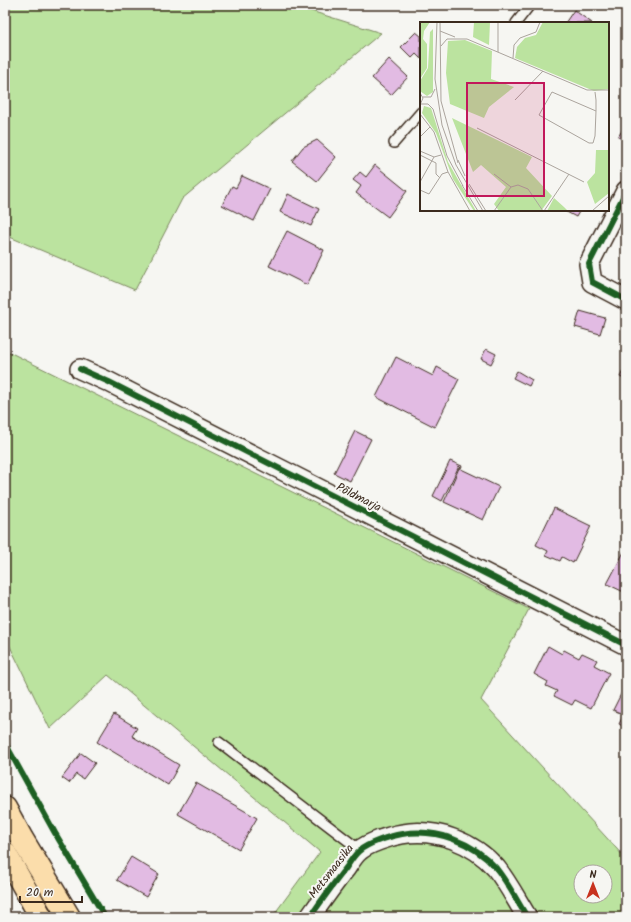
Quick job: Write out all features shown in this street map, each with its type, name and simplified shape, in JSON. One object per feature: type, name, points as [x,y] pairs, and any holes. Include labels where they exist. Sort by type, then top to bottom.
[{"type":"highway","points":[[5,808],[69,917]]},
{"type":"highway","points":[[5,853],[41,917]]},
{"type":"street","points":[[626,191],[588,264],[592,282],[626,300]]},
{"type":"street","name":"Põldmarja","points":[[80,369],[148,402],[626,645]]},
{"type":"street","name":"Metsmaasika","points":[[310,917],[326,893],[360,850],[391,836],[411,833],[428,833],[446,837],[466,845],[480,854],[495,868],[507,883],[527,917]]},
{"type":"lane","points":[[517,22],[530,5]]},
{"type":"lane","points":[[394,143],[420,113]]},
{"type":"lane","points":[[219,742],[360,850]]},
{"type":"green space","points":[[5,5],[292,5],[381,33],[182,199],[135,290],[5,235]]},
{"type":"green space","points":[[5,350],[529,609],[481,700],[626,859],[626,917],[272,917],[320,852],[108,675],[50,729],[5,636]]},
{"type":"building","points":[[574,10],[591,22],[566,22]]},
{"type":"building","points":[[416,32],[420,35],[420,58],[416,54],[412,58],[401,47]]},
{"type":"building","points":[[389,59],[408,77],[391,95],[372,78]]},
{"type":"building","points":[[623,129],[626,130],[626,141],[618,137]]},
{"type":"building","points":[[317,140],[336,157],[317,181],[292,161],[303,147]]},
{"type":"building","points":[[375,165],[407,191],[388,217],[356,193],[361,186],[353,180],[360,172],[366,177]]},
{"type":"building","points":[[242,176],[270,189],[254,221],[222,205],[232,186],[236,188]]},
{"type":"building","points":[[288,194],[319,209],[311,226],[280,212]]},
{"type":"building","points":[[565,211],[579,211],[576,217]]},
{"type":"building","points":[[287,231],[324,250],[307,285],[269,266]]},
{"type":"building","points":[[580,311],[605,318],[600,334],[575,327]]},
{"type":"building","points":[[486,349],[496,354],[491,364],[481,359]]},
{"type":"building","points":[[396,357],[433,376],[437,367],[459,379],[435,427],[376,397]]},
{"type":"building","points":[[626,365],[626,380],[620,377]]},
{"type":"building","points":[[517,371],[532,380],[529,386],[513,378]]},
{"type":"building","points":[[355,431],[371,439],[350,481],[334,473]]},
{"type":"building","points":[[450,461],[462,466],[461,468],[459,466],[442,501],[433,496]]},
{"type":"building","points":[[459,468],[499,487],[483,520],[444,502]]},
{"type":"building","points":[[554,508],[591,526],[573,563],[562,557],[560,561],[546,555],[548,551],[536,545]]},
{"type":"building","points":[[626,550],[626,593],[607,584]]},
{"type":"building","points":[[548,646],[562,654],[564,650],[579,658],[582,653],[597,660],[594,665],[609,673],[591,708],[575,700],[572,705],[554,696],[557,691],[546,686],[548,682],[534,674]]},
{"type":"building","points":[[626,684],[626,708],[623,714],[613,710]]},
{"type":"building","points":[[626,710],[626,728],[619,724]]},
{"type":"building","points":[[114,714],[137,728],[132,736],[179,765],[168,785],[97,742]]},
{"type":"building","points":[[81,753],[95,763],[83,779],[76,774],[69,783],[62,778]]},
{"type":"building","points":[[196,783],[257,818],[239,849],[178,814]]},
{"type":"building","points":[[131,857],[159,874],[146,897],[117,880]]},
{"type":"cycle path","points":[[626,191],[589,264],[592,282],[626,300]]},
{"type":"cycle path","points":[[80,369],[109,382],[626,645]]},
{"type":"cycle path","points":[[5,743],[55,833],[105,917]]},
{"type":"cycle path","points":[[310,917],[359,851],[368,845],[385,838],[415,833],[441,835],[453,839],[465,844],[487,859],[496,868],[527,917]]}]
